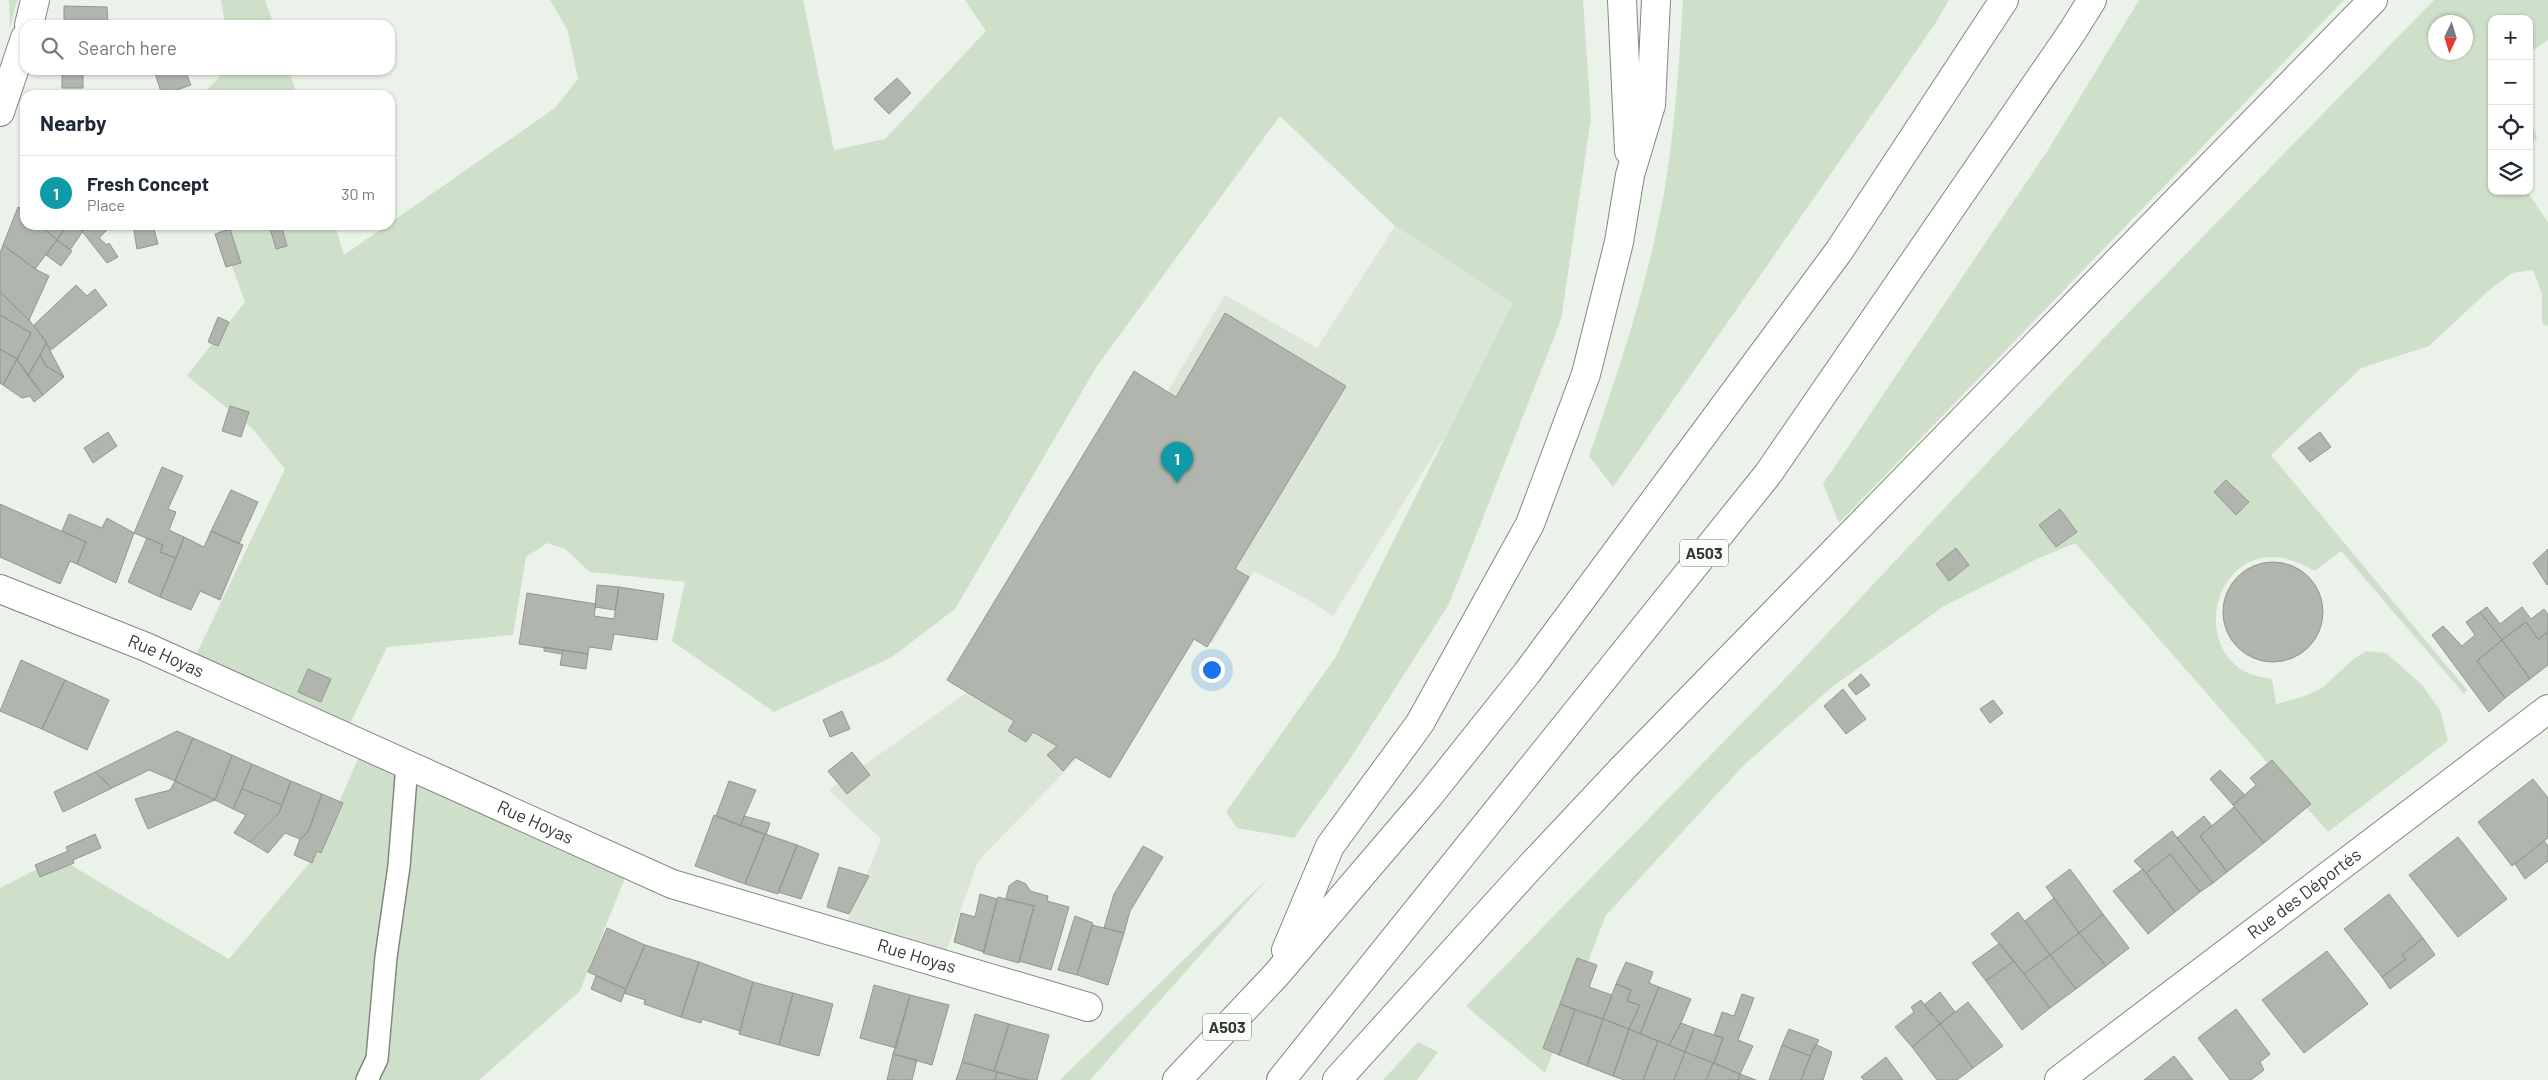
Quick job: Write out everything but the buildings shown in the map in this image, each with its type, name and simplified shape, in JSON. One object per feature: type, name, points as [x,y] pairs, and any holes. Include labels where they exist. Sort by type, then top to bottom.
[{"type":"main road","points":[[29,20],[35,0]]},
{"type":"main road","points":[[1622,0],[1630,175]]},
{"type":"main road","points":[[1276,975],[1330,846],[1420,724],[1530,524],[1586,374],[1619,242],[1630,175],[1651,106],[1656,0]]},
{"type":"main road","name":"A503","points":[[1177,1080],[1276,975],[1428,797],[1527,673],[1839,251],[2004,0]]},
{"type":"main road","name":"A503","points":[[1281,1080],[1768,474],[2072,32],[2092,0]]},
{"type":"main road","points":[[1337,1080],[1530,867],[1623,768],[2373,0]]},
{"type":"main road","points":[[0,112],[20,53]]},
{"type":"main road","name":"Rue Hoyas","points":[[0,589],[146,648],[672,884],[1088,1007]]},
{"type":"main road","name":"Rue des Déportés","points":[[2059,1080],[2548,709]]},
{"type":"lane","points":[[367,1080],[377,1059],[386,958],[399,866],[407,765]]},
{"type":"shaded area","points":[[9,0],[17,0],[10,29]]},
{"type":"shaded area","points":[[221,0],[265,0],[272,20],[224,20]]},
{"type":"shaded area","points":[[550,0],[803,0],[834,150],[885,139],[986,31],[965,0],[1583,0],[1591,118],[1561,320],[1449,604],[1350,759],[1294,838],[1237,828],[1226,812],[1335,658],[1512,303],[1395,226],[1280,116],[1097,366],[955,609],[892,657],[774,712],[672,641],[685,582],[590,572],[565,549],[547,543],[526,557],[513,635],[387,647],[344,736],[190,667],[285,469],[252,428],[187,376],[245,302],[219,230],[336,230],[344,255],[380,230],[395,230],[395,219],[555,108],[578,79],[568,31]]},
{"type":"shaded area","points":[[1683,0],[1949,0],[1935,24],[1613,487],[1589,456],[1632,326],[1657,227],[1668,169],[1674,121]]},
{"type":"shaded area","points":[[2139,0],[2344,0],[1839,523],[1823,484],[2048,150]]},
{"type":"shaded area","points":[[2434,0],[2548,0],[2548,40],[2533,50],[2533,15],[2488,15],[2488,195],[2530,195],[2548,222],[2548,326],[2542,324],[2542,294],[2533,270],[2512,273],[2488,291],[2429,346],[2361,368],[2271,455],[2467,690],[2464,694],[2341,551],[2315,571],[2295,561],[2278,557],[2251,561],[2235,572],[2223,588],[2217,607],[2216,627],[2221,646],[2232,662],[2250,674],[2272,679],[2276,704],[2302,697],[2322,688],[2351,661],[2366,651],[2386,653],[2421,684],[2440,710],[2448,741],[2328,832],[2075,543],[2037,559],[1944,606],[1832,687],[1744,765],[1606,915],[1545,1073],[1466,1006],[1779,685],[2102,340]]},
{"type":"shaded area","points":[[221,75],[291,75],[295,90],[207,90]]},
{"type":"shaded area","points":[[2533,126],[2537,138],[2533,142]]},
{"type":"shaded area","points":[[1395,226],[1512,302],[1444,438],[1333,616],[1305,598],[1254,571],[1212,643],[1194,632],[1082,754],[978,861],[942,964],[842,935],[881,839],[829,790],[1004,666],[1225,295],[1317,348]]},
{"type":"shaded area","points":[[364,745],[630,865],[580,991],[479,1080],[0,1080],[0,888],[59,858],[229,959],[316,855]]},
{"type":"shaded area","points":[[1270,876],[1090,1080],[1060,1080]]},
{"type":"shaded area","points":[[1418,1042],[1438,1052],[1417,1080],[1383,1080]]},
{"type":"place","name":"Fresh Concept","points":[[1177,483]]}]
